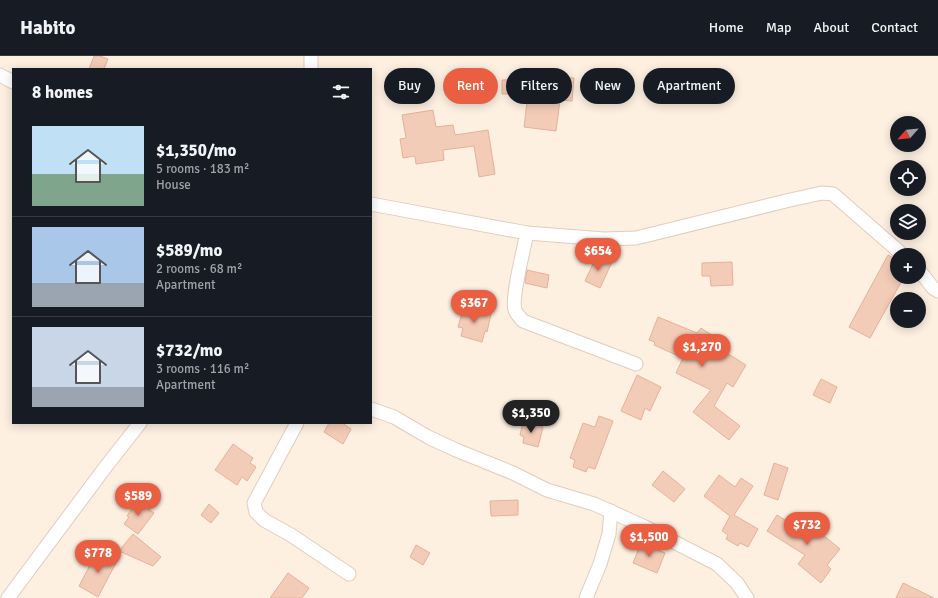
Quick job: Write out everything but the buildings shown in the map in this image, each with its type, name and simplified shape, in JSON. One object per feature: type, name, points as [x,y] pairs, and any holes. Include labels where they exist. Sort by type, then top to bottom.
[{"type":"street","points":[[311,56],[311,68]]},
{"type":"street","points":[[0,75],[12,81]]},
{"type":"street","points":[[372,204],[527,233],[604,239],[636,238],[822,193],[833,194],[895,248]]},
{"type":"street","points":[[527,233],[517,280],[515,310],[523,321],[636,364]]},
{"type":"street","points":[[926,280],[932,288],[938,291]]},
{"type":"street","points":[[372,409],[394,417],[449,447],[514,473],[547,490],[612,511],[717,564],[737,583],[747,598]]},
{"type":"street","points":[[8,598],[139,424]]},
{"type":"street","points":[[296,424],[254,503],[256,512],[264,520],[290,535],[349,574]]},
{"type":"street","points":[[586,598],[600,564],[609,534],[612,511]]}]
